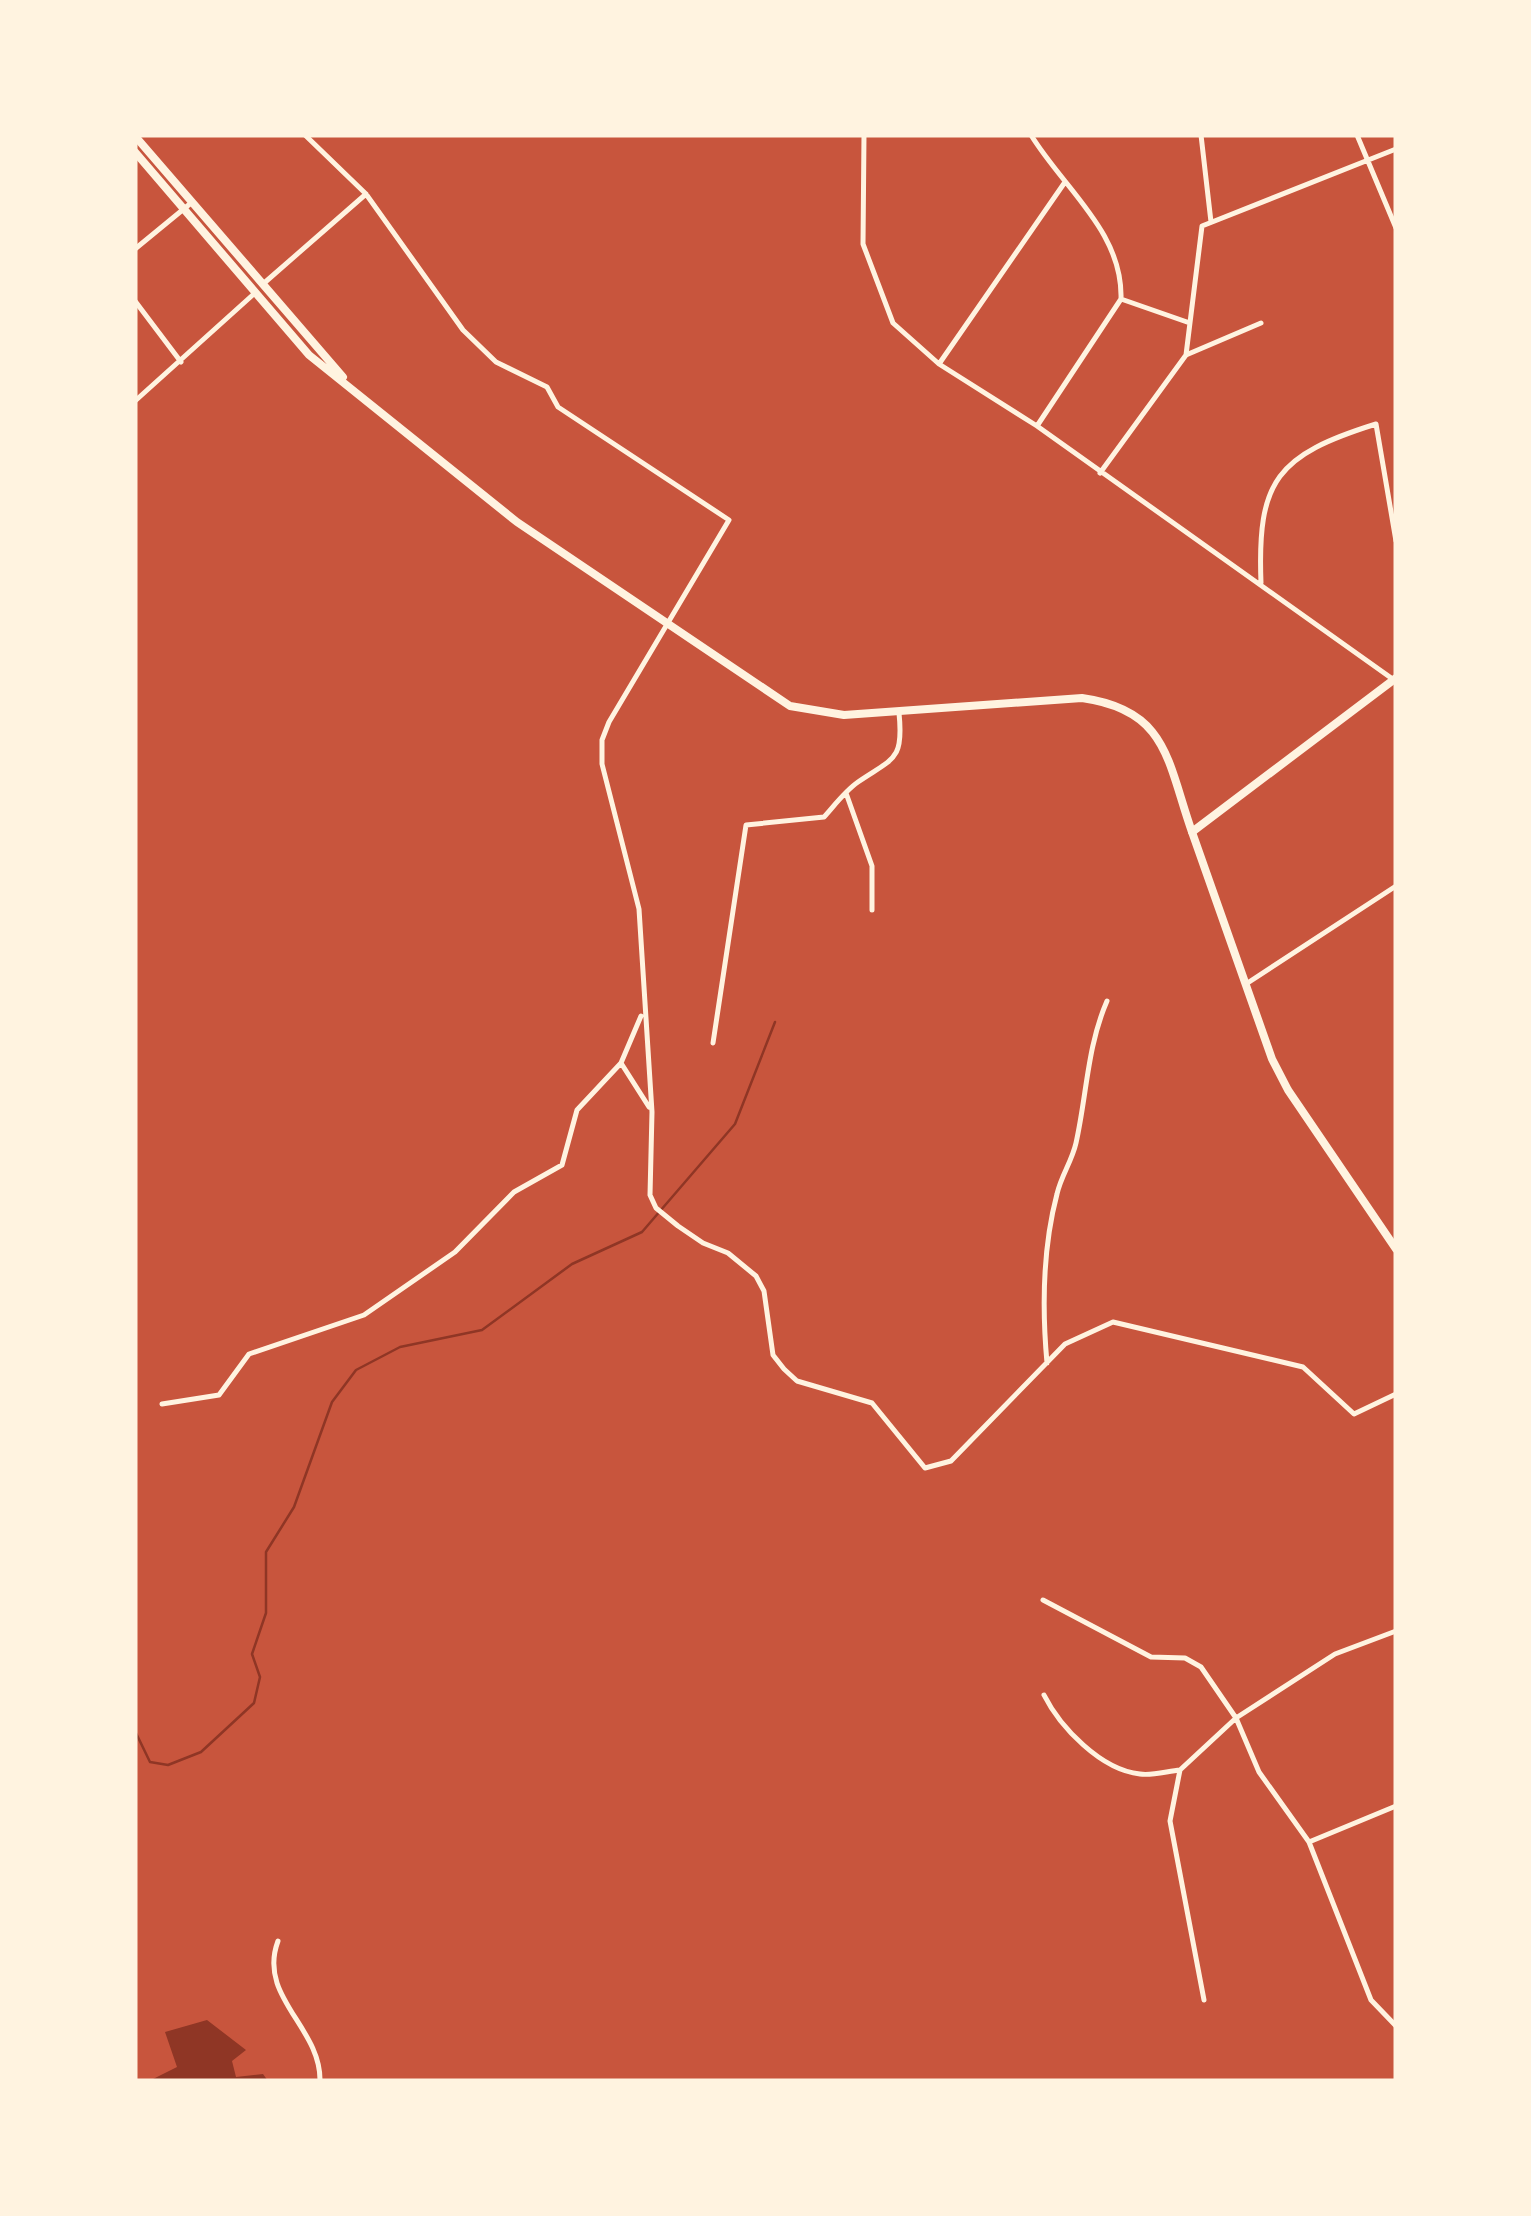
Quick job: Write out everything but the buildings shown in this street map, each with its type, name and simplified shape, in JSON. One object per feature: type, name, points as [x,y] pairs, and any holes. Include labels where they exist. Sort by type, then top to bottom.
[{"type":"main road","points":[[135,136],[310,355],[517,522],[790,706],[827,714],[899,713],[1082,698],[1124,707],[1157,732],[1244,985],[1288,1090],[1382,1221],[1396,1249]]},
{"type":"main road","points":[[135,152],[188,206]]},
{"type":"main road","points":[[1192,832],[1395,679]]},
{"type":"street","points":[[304,135],[366,194],[463,330],[496,362],[548,387],[558,408],[729,520],[602,740],[602,764],[639,909],[642,1013],[652,1112],[650,1194],[656,1208],[756,1276],[764,1291],[773,1355],[784,1369],[798,1381],[872,1403],[925,1468],[951,1461],[1047,1363],[1082,1333],[1113,1322],[1303,1367],[1354,1414],[1396,1394]]},
{"type":"street","points":[[864,135],[862,244],[893,323],[939,364],[1037,426],[1395,679]]},
{"type":"street","points":[[1030,135],[1112,244],[1122,278],[1122,299],[1037,426]]},
{"type":"street","points":[[1201,135],[1212,222]]},
{"type":"street","points":[[1357,135],[1396,228]]},
{"type":"street","points":[[1186,354],[1202,226],[1396,149]]},
{"type":"street","points":[[939,364],[1065,182]]},
{"type":"street","points":[[135,400],[182,363],[257,290],[366,194]]},
{"type":"street","points":[[135,249],[188,206]]},
{"type":"street","points":[[1122,299],[1188,322]]},
{"type":"street","points":[[135,300],[182,363]]},
{"type":"street","points":[[1100,473],[1186,354],[1261,323]]},
{"type":"street","points":[[1261,584],[1258,528],[1274,480],[1333,438],[1376,424],[1396,541]]},
{"type":"street","points":[[713,1043],[746,825],[815,821],[892,763],[902,736],[899,713]]},
{"type":"street","points":[[846,794],[872,866],[872,910]]},
{"type":"street","points":[[1244,985],[1396,886]]},
{"type":"street","points":[[1047,1363],[1044,1329],[1049,1233],[1057,1190],[1075,1148],[1096,1028],[1108,1000]]},
{"type":"street","points":[[162,1404],[219,1395],[249,1354],[364,1315],[454,1252],[514,1192],[562,1166],[577,1110],[621,1063],[642,1013]]},
{"type":"street","points":[[621,1063],[652,1112]]},
{"type":"street","points":[[1043,1600],[1151,1657],[1185,1658],[1201,1668],[1236,1718],[1259,1772],[1308,1842],[1371,2000],[1396,2026]]},
{"type":"street","points":[[1204,2000],[1170,1821],[1180,1770],[1236,1718],[1336,1654],[1396,1631]]},
{"type":"street","points":[[1044,1695],[1057,1721],[1100,1756],[1138,1774],[1180,1770]]},
{"type":"street","points":[[1308,1842],[1396,1806]]},
{"type":"street","points":[[278,1941],[272,1956],[274,1983],[320,2065],[320,2081]]},
{"type":"shaded area","points":[[207,2020],[246,2050],[232,2061],[236,2077],[263,2074],[268,2081],[149,2081],[177,2067],[165,2032]]},
{"type":"waterway","points":[[135,1731],[150,1762],[168,1765],[201,1752],[254,1703],[260,1677],[252,1654],[266,1613],[266,1552],[294,1507],[332,1402],[356,1370],[400,1347],[482,1330],[572,1264],[642,1232],[735,1124],[775,1022]]}]
